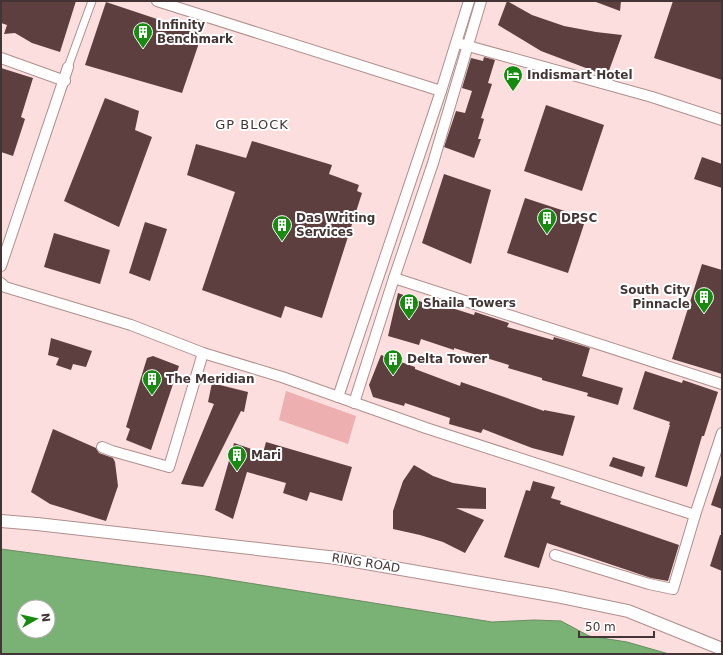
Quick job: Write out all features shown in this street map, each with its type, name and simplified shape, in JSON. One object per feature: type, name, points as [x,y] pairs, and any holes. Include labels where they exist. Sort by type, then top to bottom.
[{"type":"street","points":[[1,266],[65,81],[68,67],[92,1]]},
{"type":"street","points":[[157,1],[441,91]]},
{"type":"street","points":[[338,397],[441,91],[469,1]]},
{"type":"street","points":[[354,403],[433,163],[481,1]]},
{"type":"street","points":[[456,43],[652,97],[722,120]]},
{"type":"street","points":[[1,58],[65,81]]},
{"type":"street","points":[[394,278],[722,384]]},
{"type":"street","points":[[1,283],[5,287],[131,325],[203,353],[282,377],[434,431],[695,515]]},
{"type":"street","points":[[102,447],[169,467],[203,353]]},
{"type":"street","points":[[555,555],[649,584],[673,589],[722,433]]},
{"type":"street","name":"RING ROAD","points":[[1,521],[336,558],[556,596],[628,611],[722,649]]},
{"type":"shaded area","points":[[286,391],[356,416],[348,444],[279,420]]},
{"type":"shaded area","points":[[1,549],[205,576],[492,622],[534,620],[561,621],[589,636],[627,642],[669,654],[1,654]]},
{"type":"building","points":[[1,1],[76,1],[60,52],[32,43],[15,33],[4,34],[7,25],[1,23]]},
{"type":"building","points":[[507,1],[532,15],[564,26],[622,35],[607,76],[541,51],[498,25]]},
{"type":"building","points":[[621,1],[620,11],[596,2]]},
{"type":"building","points":[[673,1],[722,1],[722,80],[654,58]]},
{"type":"building","name":"Infinity Benchmark","points":[[106,2],[202,34],[182,93],[85,65]]},
{"type":"building","points":[[484,57],[495,60],[488,83],[492,84],[481,118],[484,119],[478,139],[481,139],[474,158],[444,147],[456,111],[465,113],[472,91],[462,88],[471,58],[483,61]]},
{"type":"building","points":[[1,68],[33,78],[21,117],[25,119],[13,156],[1,152]]},
{"type":"building","points":[[105,98],[139,111],[135,130],[152,137],[119,227],[64,201]]},
{"type":"building","points":[[546,105],[604,125],[582,191],[524,171]]},
{"type":"building","name":"Das Writing Services","points":[[252,141],[332,165],[329,174],[359,185],[357,191],[362,193],[322,318],[285,306],[281,318],[202,290],[235,192],[187,175],[196,144],[246,158]]},
{"type":"building","points":[[702,157],[722,164],[722,188],[694,179]]},
{"type":"building","points":[[444,174],[491,190],[471,264],[422,243]]},
{"type":"building","name":"DPSC","points":[[525,198],[586,218],[568,273],[507,253]]},
{"type":"building","points":[[145,222],[167,229],[150,281],[129,273]]},
{"type":"building","points":[[54,233],[110,250],[100,284],[44,267]]},
{"type":"building","name":"South City Pinnacle","points":[[702,264],[722,270],[722,374],[672,359]]},
{"type":"building","points":[[398,293],[435,307],[436,303],[474,315],[475,312],[509,323],[507,327],[553,340],[554,337],[590,348],[582,376],[623,388],[618,405],[587,396],[588,393],[542,380],[542,378],[508,368],[509,365],[454,348],[454,350],[421,339],[419,345],[388,336]]},
{"type":"building","points":[[51,338],[92,351],[86,367],[73,364],[71,370],[56,365],[59,358],[48,355]]},
{"type":"building","points":[[381,355],[415,367],[415,369],[460,386],[461,382],[544,411],[575,416],[563,456],[532,448],[483,429],[481,433],[449,424],[450,418],[405,403],[404,406],[373,397],[369,385]]},
{"type":"building","name":"The Meridian","points":[[153,356],[179,366],[151,450],[126,440],[130,429],[126,427],[147,358]]},
{"type":"building","points":[[645,371],[682,383],[683,380],[718,392],[704,436],[702,436],[687,487],[655,477],[670,422],[633,409]]},
{"type":"building","points":[[212,383],[248,392],[244,412],[241,411],[203,487],[181,484],[214,404],[208,402]]},
{"type":"building","points":[[53,429],[96,448],[99,453],[113,458],[115,462],[118,486],[106,521],[50,504],[31,492]]},
{"type":"building","points":[[266,442],[352,467],[342,501],[310,492],[307,501],[283,493],[286,483],[247,472],[233,519],[215,510],[234,443],[263,453]]},
{"type":"building","points":[[613,457],[645,467],[642,477],[609,466]]},
{"type":"building","points":[[414,465],[433,476],[453,483],[486,488],[486,509],[456,508],[484,520],[465,553],[443,542],[393,529],[393,511],[403,481]]},
{"type":"building","points":[[721,475],[722,476],[722,509],[711,505]]},
{"type":"building","points":[[533,481],[555,487],[551,498],[561,501],[560,504],[679,545],[668,581],[651,578],[547,543],[539,568],[504,557],[526,490],[530,491]]},
{"type":"building","points":[[720,535],[722,535],[722,571],[710,566]]},
{"type":"place","name":"Infinity Benchmark","points":[[143,49]]},
{"type":"place","name":"Indismart Hotel","points":[[513,92]]},
{"type":"place","name":"DPSC","points":[[547,235]]},
{"type":"place","name":"Das Writing Services","points":[[282,242]]},
{"type":"place","name":"South City Pinnacle","points":[[704,314]]},
{"type":"place","name":"Shaila Towers","points":[[409,320]]},
{"type":"place","name":"Delta Tower","points":[[393,376]]},
{"type":"place","name":"The Meridian","points":[[152,396]]},
{"type":"place","name":"Mari","points":[[237,472]]},
{"type":"district","name":"GP BLOCK","points":[[252,124]]}]
